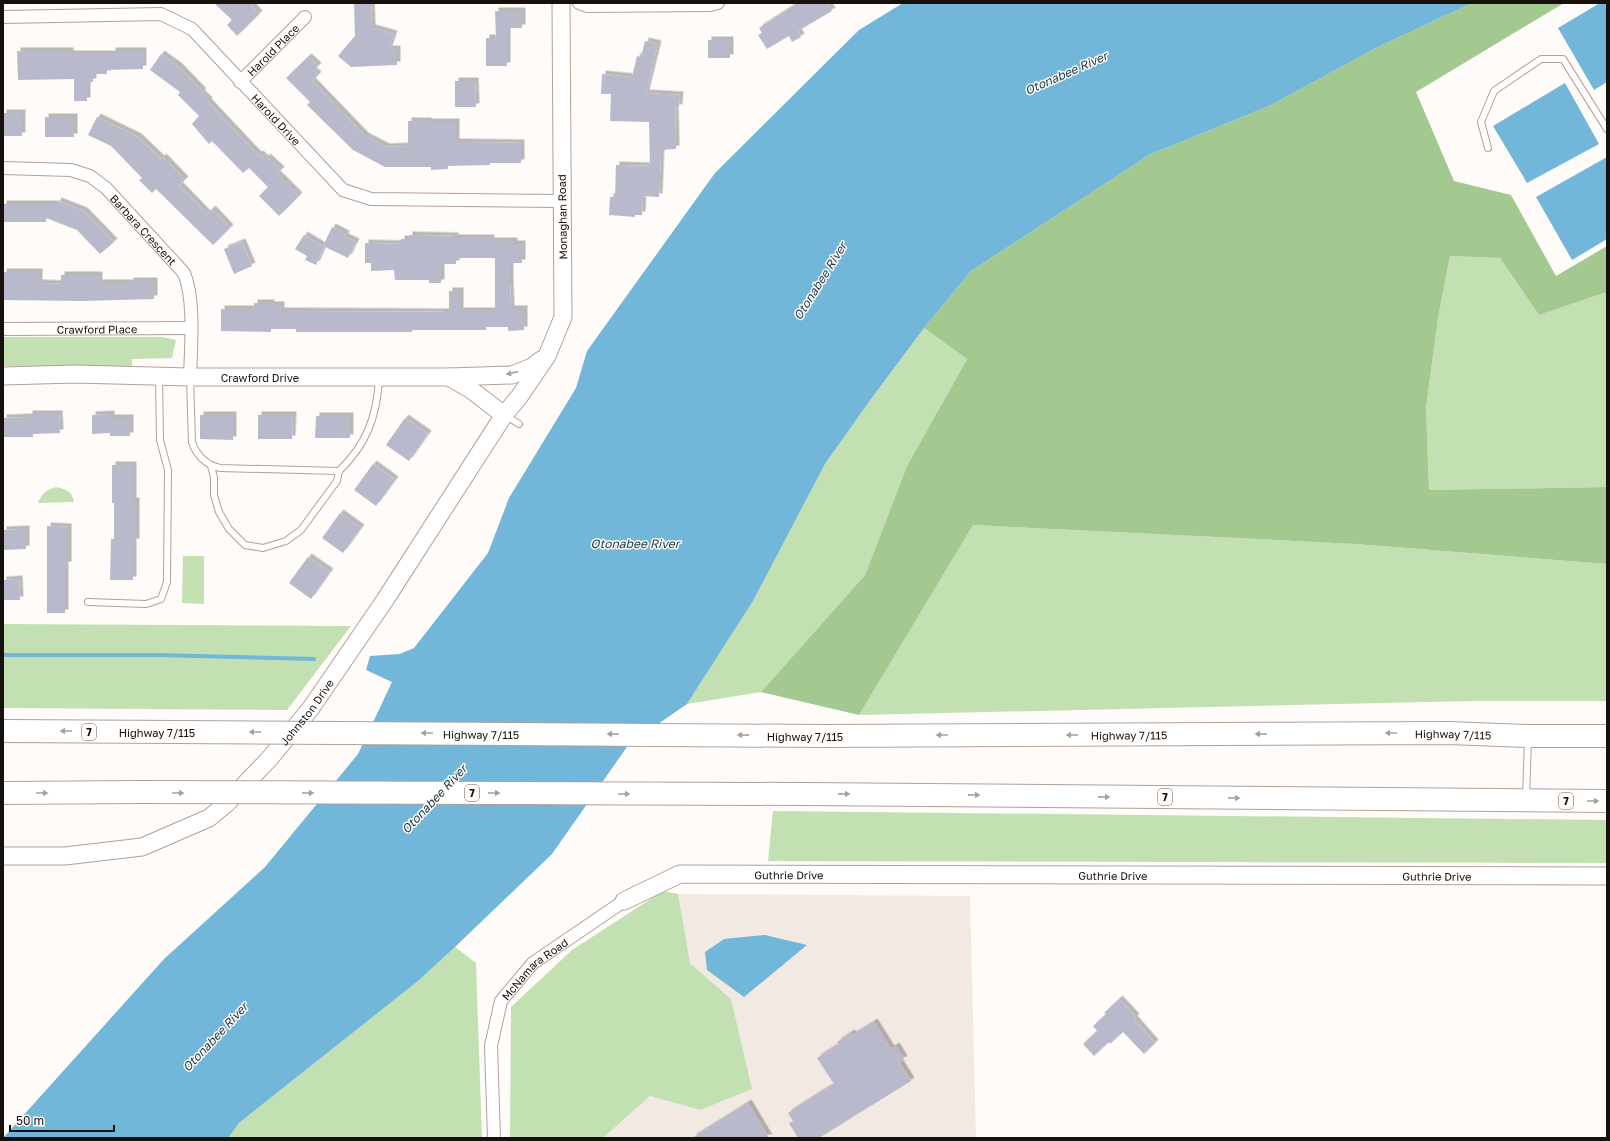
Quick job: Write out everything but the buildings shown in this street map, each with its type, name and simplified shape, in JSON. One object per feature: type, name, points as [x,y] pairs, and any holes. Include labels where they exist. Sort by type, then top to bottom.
[{"type":"highway","points":[[1449,733],[1607,726]]},
{"type":"highway","name":"Highway 7/115","points":[[3,731],[824,736],[1449,733],[1528,736],[1607,736]]},
{"type":"highway","name":"7","points":[[3,793],[805,794],[1607,801]]},
{"type":"street","name":"Monaghan Road","points":[[504,415],[519,397],[547,356],[563,317],[561,201],[561,3]]},
{"type":"street","points":[[579,3],[587,6],[602,6],[710,5],[718,3]]},
{"type":"street","name":"Harold Drive","points":[[3,17],[162,14],[192,29],[240,82],[343,190],[370,199],[561,201]]},
{"type":"street","name":"Harold Place","points":[[240,82],[305,17]]},
{"type":"street","name":"Barbara Crescent","points":[[3,168],[71,170],[90,176],[106,188],[184,273],[188,282],[191,328],[190,376]]},
{"type":"street","name":"Crawford Place","points":[[3,329],[191,328]]},
{"type":"street","points":[[449,377],[512,375],[532,367],[547,356]]},
{"type":"street","name":"Crawford Drive","points":[[3,376],[75,374],[449,377],[470,389],[504,415]]},
{"type":"street","name":"Johnston Drive","points":[[3,856],[65,856],[142,847],[209,818],[226,804],[270,758],[311,708],[389,594],[504,415]]},
{"type":"street","name":"Guthrie Drive","points":[[624,901],[680,874],[1607,876]]},
{"type":"street","name":"McNamara Road","points":[[494,1138],[492,1046],[501,1001],[533,963],[624,901]]},
{"type":"lane","points":[[1488,148],[1481,122],[1494,91],[1541,59],[1563,59],[1607,128]]},
{"type":"lane","points":[[88,602],[146,604],[161,599],[167,582],[168,470],[160,440],[159,375]]},
{"type":"lane","points":[[190,376],[192,442],[195,451],[211,466],[220,468],[340,471]]},
{"type":"lane","points":[[211,466],[214,477],[214,495],[219,512],[229,529],[245,545],[263,548],[286,541],[301,530],[337,481],[340,471],[351,460],[364,441],[377,403],[379,377]]},
{"type":"lane","points":[[504,415],[519,424]]},
{"type":"lane","points":[[1526,801],[1528,736]]},
{"type":"shaded area","points":[[678,894],[970,896],[976,1138],[603,1138],[650,1096],[700,1110],[731,999],[690,963]]},
{"type":"green space","points":[[1472,3],[1564,3],[1416,92],[1454,181],[1511,195],[1556,276],[1607,246],[1607,292],[1539,315],[1500,258],[1450,256],[1438,318],[1426,408],[1429,490],[1607,487],[1607,564],[1355,544],[973,525],[859,715],[761,692],[865,575],[907,466],[967,359],[924,328],[971,271],[1149,155],[1269,106],[1378,47]]},
{"type":"green space","points":[[1450,256],[1500,258],[1539,315],[1607,292],[1607,487],[1429,490],[1426,408],[1438,318]]},
{"type":"green space","points":[[924,328],[967,359],[907,466],[865,575],[761,692],[687,704],[753,601],[825,464]]},
{"type":"green space","points":[[3,337],[163,337],[176,340],[172,358],[132,359],[132,366],[3,366]]},
{"type":"green space","points":[[56,487],[68,491],[72,495],[74,502],[38,503],[45,492]]},
{"type":"green space","points":[[973,525],[1355,544],[1607,564],[1607,701],[1472,701],[859,715]]},
{"type":"green space","points":[[183,556],[204,556],[204,604],[182,603]]},
{"type":"green space","points":[[3,624],[351,626],[287,710],[3,708]]},
{"type":"green space","points":[[773,811],[1607,820],[1607,863],[768,861]]},
{"type":"green space","points":[[663,891],[678,894],[690,963],[731,999],[752,1089],[700,1110],[650,1096],[603,1138],[510,1138],[511,1007],[572,950]]},
{"type":"green space","points":[[455,947],[476,963],[482,1138],[228,1138],[239,1123],[418,981]]},
{"type":"water","name":"Otonabee River","points":[[903,3],[1472,3],[1378,47],[1269,106],[1149,155],[971,271],[924,328],[825,464],[753,601],[687,704],[629,744],[552,854],[455,947],[418,981],[239,1123],[228,1138],[3,1138],[164,959],[265,867],[358,754],[392,682],[366,670],[370,656],[400,654],[414,648],[488,553],[509,498],[576,388],[587,351],[715,173],[859,30]]},
{"type":"water","points":[[1600,3],[1607,3],[1607,82],[1594,90],[1558,28]]},
{"type":"water","points":[[1565,83],[1599,144],[1527,183],[1493,126]]},
{"type":"water","points":[[1607,157],[1607,239],[1572,260],[1536,197]]},
{"type":"water","points":[[765,935],[807,945],[744,997],[707,970],[705,952],[724,939]]},
{"type":"waterway","points":[[3,655],[158,655],[314,659]]}]
